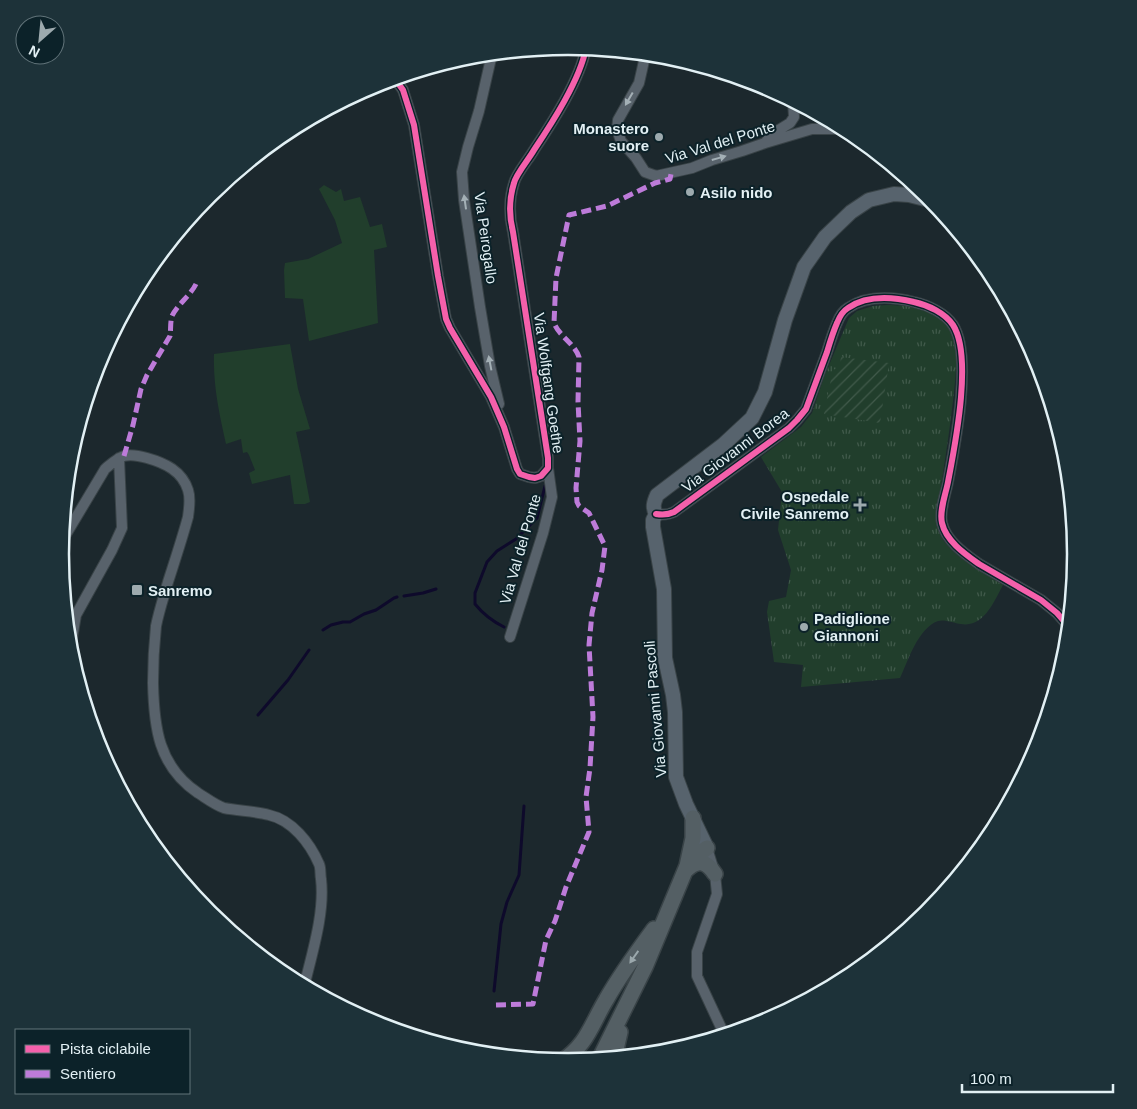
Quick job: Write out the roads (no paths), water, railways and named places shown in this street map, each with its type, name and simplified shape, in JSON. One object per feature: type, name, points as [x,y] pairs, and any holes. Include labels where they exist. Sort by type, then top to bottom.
[{"type":"highway","points":[[607,1052],[618,1040],[630,997],[687,865],[693,838],[693,818]]},
{"type":"highway","points":[[687,865],[707,848]]},
{"type":"highway","points":[[687,865],[702,862],[710,867],[715,874]]},
{"type":"highway","points":[[573,1054],[584,1040],[619,979],[672,903]]},
{"type":"main road","name":"Via Giovanni Borea","points":[[656,514],[653,504],[657,495],[724,444],[752,418],[765,392],[785,320],[804,267],[825,237],[851,212],[869,200],[894,194],[918,197]]},
{"type":"main road","name":"Via Giovanni Pascoli","points":[[656,514],[653,520],[653,527],[664,589],[665,658],[675,712],[676,777],[686,804],[707,848]]},
{"type":"street","name":"Via Wolfgang Goethe","points":[[399,85],[403,90],[414,125],[446,319],[453,335],[491,397],[504,427],[517,469],[520,474],[535,478],[541,476],[548,468],[548,458],[510,222],[510,207],[514,181],[574,83],[585,56]]},
{"type":"street","name":"Via Peirogallo","points":[[490,61],[462,172],[464,200],[490,366],[504,427]]},
{"type":"street","name":"Via Val del Ponte","points":[[644,61],[639,82],[618,120],[617,130],[621,141],[645,172],[656,176],[671,174],[812,129],[830,129]]},
{"type":"street","points":[[765,143],[772,134],[790,123],[794,116],[794,109]]},
{"type":"street","name":"Via Giovanni Borea","points":[[656,514],[663,515],[674,512],[798,420],[806,409],[837,322],[847,309],[863,301],[888,298],[916,302],[929,306],[952,323],[957,333],[961,352],[960,412],[942,513],[944,530],[971,558],[1041,600],[1058,613],[1064,620]]},
{"type":"street","points":[[70,528],[105,469],[124,456],[140,456],[162,462],[176,472],[185,484],[190,502],[188,517],[160,608],[155,636],[153,701],[161,747],[169,764],[180,779],[208,800],[222,807],[270,815],[285,821],[308,844],[320,866],[322,892],[319,918],[306,979]]},
{"type":"street","points":[[74,626],[76,615],[122,528],[119,458]]},
{"type":"street","name":"Via Val del Ponte","points":[[510,637],[543,533],[552,497],[548,468]]},
{"type":"street","name":"Via Giovanni Pascoli","points":[[707,848],[715,874],[717,894],[708,925],[697,952],[697,976],[722,1029]]},
{"type":"waterway","points":[[504,627],[478,608],[475,604],[475,593],[487,562],[497,551],[516,539],[537,518],[545,486]]},
{"type":"waterway","points":[[404,596],[436,589]]},
{"type":"waterway","points":[[323,630],[331,625],[350,622],[376,610],[397,597]]},
{"type":"waterway","points":[[258,715],[288,680],[309,650]]},
{"type":"waterway","points":[[494,991],[501,924],[507,902],[519,875],[524,806]]},
{"type":"place","name":"Monastero suore","points":[[659,137]]},
{"type":"place","name":"Asilo nido","points":[[690,192]]},
{"type":"place","name":"Ospedale Civile Sanremo","points":[[860,505]]},
{"type":"place","name":"Sanremo","points":[[137,590]]},
{"type":"place","name":"Padiglione Giannoni","points":[[804,627]]}]
